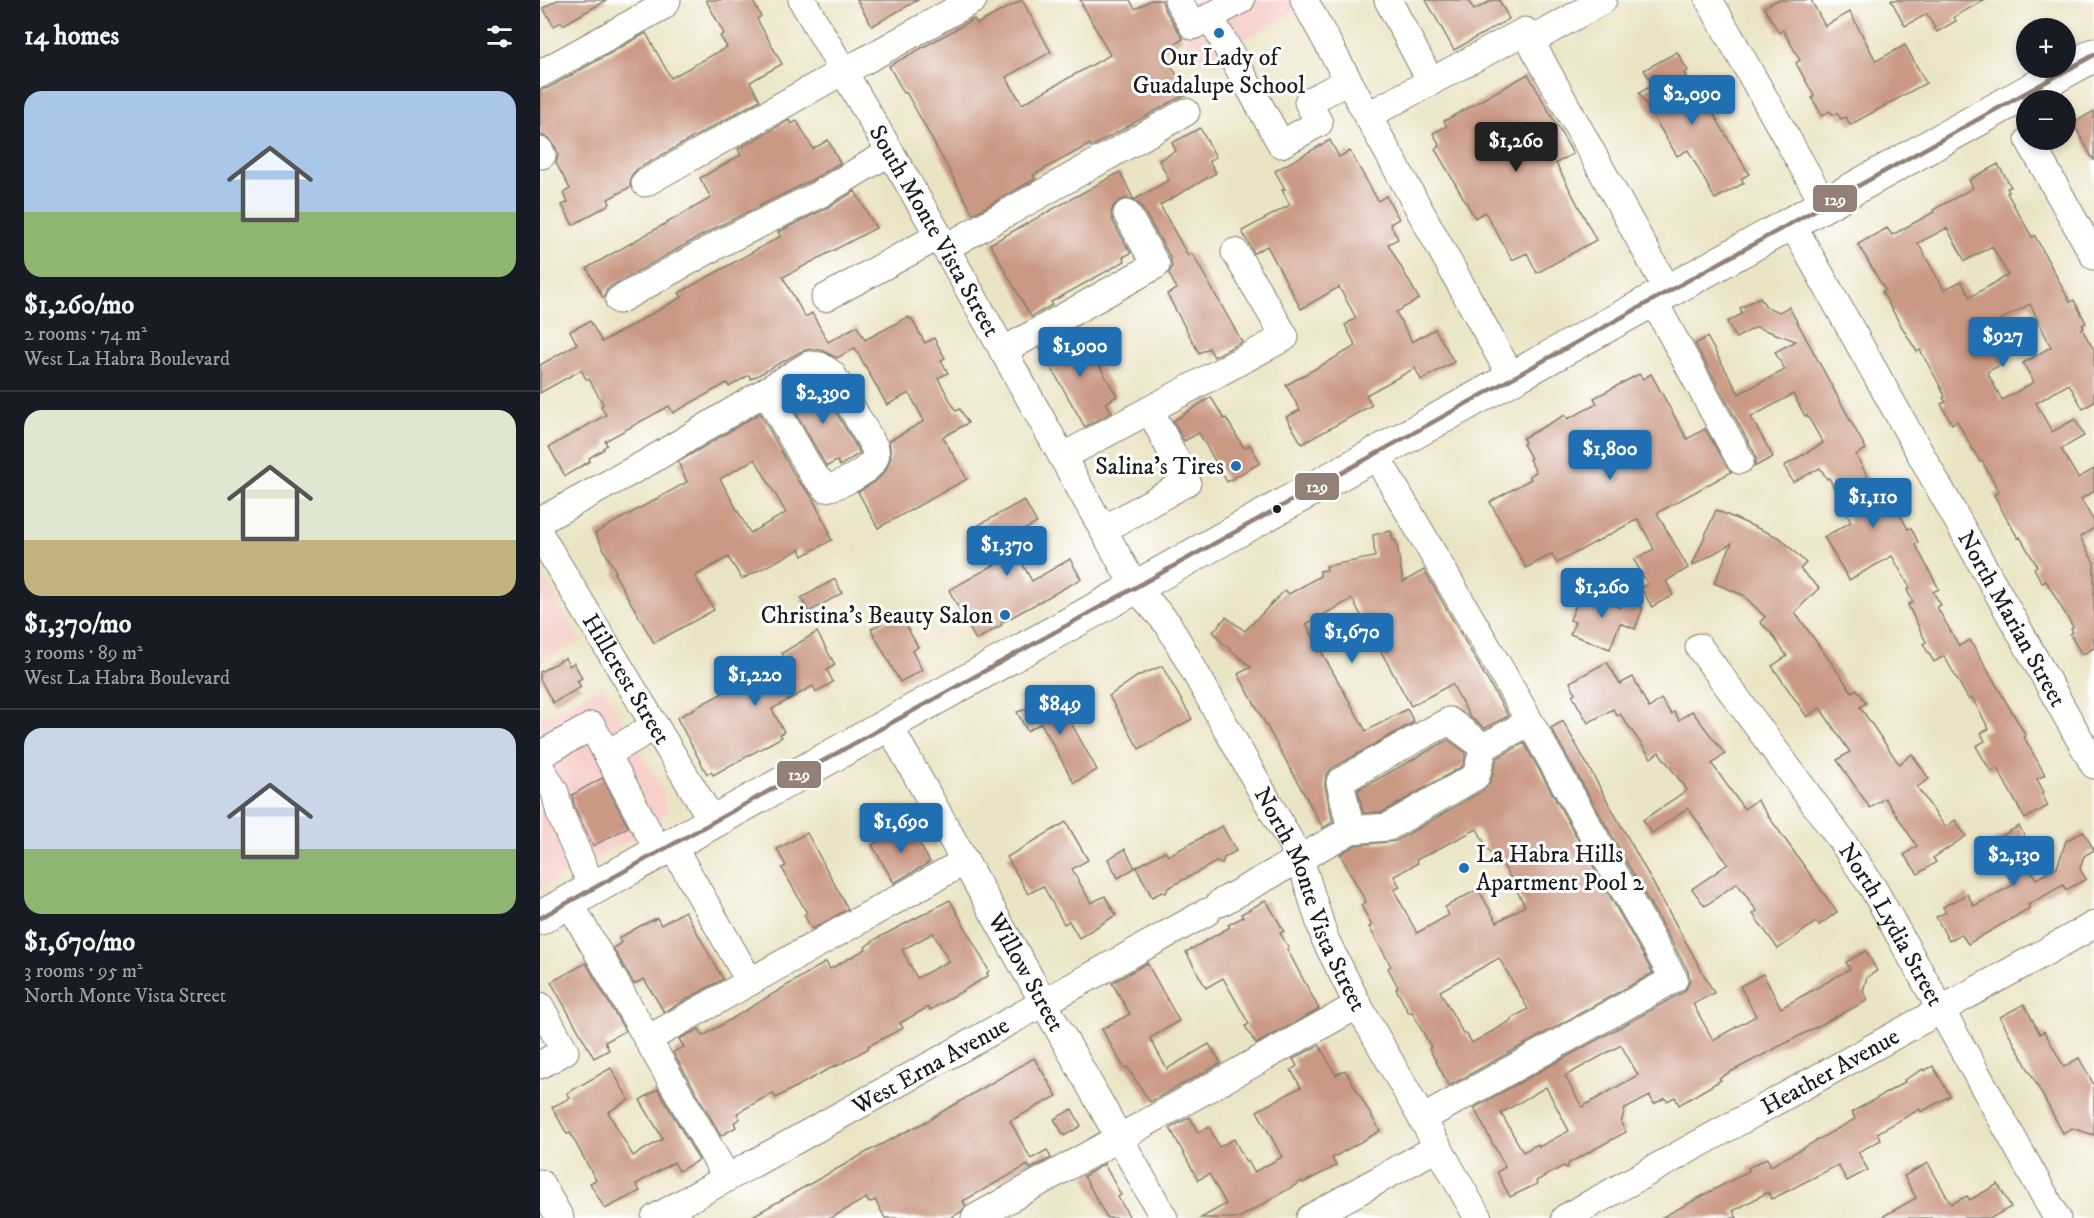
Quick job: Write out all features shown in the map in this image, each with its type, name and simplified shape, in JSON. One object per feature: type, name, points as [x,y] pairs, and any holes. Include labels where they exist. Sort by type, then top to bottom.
[{"type":"main road","points":[[558,906],[2094,56]]},
{"type":"street","points":[[540,75],[663,6],[667,0]]},
{"type":"street","name":"South Monte Vista Street","points":[[802,0],[942,242],[1135,587]]},
{"type":"street","points":[[645,183],[945,0]]},
{"type":"street","points":[[840,66],[862,62],[974,0]]},
{"type":"street","points":[[1178,0],[1194,26],[1240,0]]},
{"type":"street","points":[[1304,0],[1512,378]]},
{"type":"street","points":[[1388,0],[1431,82]]},
{"type":"street","points":[[1367,116],[1431,82],[1603,0]]},
{"type":"street","points":[[1709,0],[1824,204]]},
{"type":"street","points":[[1210,17],[1281,144],[1320,123],[1308,102],[1348,81]]},
{"type":"street","points":[[1528,37],[1660,295],[1740,460]]},
{"type":"street","points":[[2008,102],[2016,117]]},
{"type":"street","points":[[825,298],[942,242],[1186,112]]},
{"type":"street","points":[[2035,150],[2094,256]]},
{"type":"street","points":[[619,300],[723,242],[818,195],[890,152]]},
{"type":"street","points":[[1003,351],[1156,265],[1127,214]]},
{"type":"street","name":"North Marian Street","points":[[1791,222],[2094,765]]},
{"type":"street","points":[[1062,457],[1285,337],[1235,252]]},
{"type":"street","points":[[540,521],[650,461],[766,390],[809,365],[820,366],[832,374],[875,448],[876,457],[868,467],[838,486],[826,488],[812,473],[766,390]]},
{"type":"street","points":[[1102,530],[1188,482],[1149,410]]},
{"type":"street","points":[[1375,454],[1674,979],[1422,1119]]},
{"type":"street","name":"Hillcrest Street","points":[[540,535],[713,822]]},
{"type":"street","name":"North Monte Vista Street","points":[[1135,587],[1168,624],[1300,859],[1325,939],[1358,1005],[1478,1218]]},
{"type":"street","name":"North Lydia Street","points":[[1699,647],[1841,840],[1873,888],[2057,1218]]},
{"type":"street","points":[[1484,747],[1449,722],[1340,782],[1352,830],[1388,827],[1476,776],[1484,747],[1529,722]]},
{"type":"street","name":"Willow Street","points":[[888,724],[1164,1218]]},
{"type":"street","points":[[540,755],[592,726],[607,754],[750,982]]},
{"type":"street","points":[[607,754],[655,726]]},
{"type":"street","points":[[540,767],[555,792],[560,813],[558,906],[648,1040],[727,1178]]},
{"type":"street","name":"West Erna Avenue","points":[[655,1218],[1352,830]]},
{"type":"street","points":[[648,1040],[965,861]]},
{"type":"street","name":"Heather Avenue","points":[[1565,1218],[2094,925]]},
{"type":"street","points":[[975,1218],[1358,1005]]},
{"type":"street","points":[[540,1006],[565,1051],[540,1065]]},
{"type":"street","points":[[1310,1218],[1438,1147]]},
{"type":"street","points":[[540,1183],[560,1218]]},
{"type":"shaded area","name":"Our Lady of Guadalupe School","points":[[1163,0],[1315,0],[1200,65]]},
{"type":"shaded area","points":[[540,571],[580,641],[540,663]]},
{"type":"shaded area","points":[[602,686],[658,781],[667,810],[658,824],[540,889],[540,718]]},
{"type":"building","points":[[557,0],[607,0],[563,25],[561,22],[554,26],[543,8]]},
{"type":"building","points":[[706,0],[752,0],[761,16],[757,19],[782,64],[750,82],[760,100],[637,169],[631,176],[630,187],[608,199],[610,204],[573,225],[562,205],[568,202],[563,193],[570,189],[556,163],[558,155],[556,148],[549,138],[540,135],[540,90],[548,88],[646,33],[671,78],[727,47],[720,36],[724,34]]},
{"type":"building","points":[[857,0],[918,0],[872,26]]},
{"type":"building","points":[[1022,0],[1051,52],[1006,77],[1022,104],[1110,55],[1080,0],[1130,0],[1135,9],[1151,0],[1162,0],[1164,8],[1183,39],[1163,51],[1188,95],[1178,98],[1091,147],[1090,144],[1033,175],[1035,179],[973,214],[906,92],[904,93],[889,66],[974,19],[977,24]]},
{"type":"building","points":[[1426,0],[1468,0],[1474,10],[1493,0],[1499,0],[1509,19],[1454,50]]},
{"type":"building","points":[[1778,0],[1811,0],[1825,26],[1850,12],[1876,61],[1905,45],[1926,83],[1850,125],[1846,117],[1841,119],[1837,113],[1833,115],[1830,111],[1822,116],[1796,63],[1800,60],[1783,30],[1779,33],[1764,7]]},
{"type":"building","points":[[1891,0],[1984,0],[1954,17],[1956,21],[1937,32],[1927,14],[1905,26]]},
{"type":"building","points":[[1677,52],[1688,71],[1684,73],[1701,104],[1706,101],[1749,174],[1741,179],[1744,183],[1715,199],[1688,150],[1677,156],[1639,93],[1653,85],[1644,70]]},
{"type":"building","points":[[1528,74],[1573,154],[1556,163],[1596,240],[1537,273],[1527,253],[1512,260],[1485,212],[1475,218],[1435,149],[1440,146],[1433,133],[1447,126],[1444,121]]},
{"type":"building","points":[[2094,111],[2094,161],[2076,128],[2076,121]]},
{"type":"building","points":[[789,120],[791,124],[797,121],[813,149],[828,140],[840,163],[810,181],[715,228],[611,286],[603,298],[587,268],[711,198],[700,178],[741,155],[738,149]]},
{"type":"building","points":[[1200,128],[1216,157],[1209,161],[1216,173],[1160,205],[1188,256],[1192,253],[1242,342],[1214,357],[1209,348],[1199,353],[1167,294],[1177,289],[1169,274],[1172,266],[1170,257],[1141,206],[1128,198],[1119,201],[1111,213],[1113,222],[1131,253],[1123,257],[1125,261],[1051,302],[1052,305],[1031,317],[990,244],[1120,172],[1134,200],[1169,180],[1159,160],[1176,151],[1172,143]]},
{"type":"building","points":[[1330,140],[1339,157],[1350,151],[1378,201],[1386,196],[1399,219],[1390,224],[1398,239],[1388,244],[1419,299],[1396,312],[1412,342],[1435,329],[1454,362],[1421,380],[1415,368],[1366,395],[1372,405],[1302,444],[1286,417],[1300,410],[1286,385],[1356,346],[1345,325],[1356,318],[1339,287],[1301,309],[1267,246],[1254,253],[1242,231],[1290,205],[1282,190],[1285,189],[1275,171]]},
{"type":"building","points":[[1998,164],[2011,187],[2007,188],[2009,192],[2007,193],[2032,237],[2035,236],[2070,302],[2074,300],[2086,323],[2082,325],[2084,328],[2082,329],[2094,350],[2094,402],[2083,409],[2069,384],[2036,403],[2052,432],[2075,419],[2084,436],[2061,449],[2078,478],[2094,469],[2094,491],[2081,499],[2094,522],[2094,528],[2080,537],[2094,563],[2094,648],[2082,655],[2070,634],[2073,632],[2071,629],[2073,627],[2046,581],[2042,583],[2034,568],[2037,566],[2009,523],[1994,495],[1999,492],[1982,461],[1980,462],[1957,421],[1952,424],[1941,404],[1946,402],[1939,384],[1920,350],[1917,352],[1899,322],[1882,292],[1885,290],[1858,244],[1887,228],[1892,235],[1934,212],[1933,210],[1973,188],[1969,180]],"holes":[[[1947,228],[1965,261],[1992,246],[2008,275],[1970,297],[1961,281],[1944,290],[1918,243]],[[2030,304],[2051,347],[2023,363],[2034,382],[2002,400],[1987,372],[2006,362],[1987,327]]]},
{"type":"building","points":[[855,191],[876,228],[783,277],[805,317],[812,313],[828,342],[857,326],[865,340],[908,317],[911,318],[925,343],[934,338],[945,358],[941,360],[948,373],[938,378],[956,411],[960,409],[968,423],[943,437],[967,479],[878,528],[858,492],[877,480],[886,470],[891,457],[889,441],[924,421],[909,393],[887,405],[855,348],[837,358],[821,350],[802,351],[751,379],[749,375],[729,387],[727,383],[673,413],[669,406],[605,441],[607,445],[604,449],[589,458],[590,461],[565,476],[549,447],[606,415],[601,406],[603,404],[589,379],[586,379],[581,370],[540,393],[540,365],[577,344],[570,331],[590,321],[602,342],[682,297],[679,293],[781,236],[778,232]]},
{"type":"building","points":[[1760,297],[1766,307],[1779,312],[1789,307],[1866,449],[1856,455],[1871,483],[1880,478],[1908,529],[1911,528],[1918,542],[1915,544],[1939,589],[1933,592],[1941,605],[1937,607],[1959,646],[1970,640],[2026,736],[2024,737],[2045,775],[2037,779],[2048,806],[2025,819],[1997,768],[1991,772],[1976,746],[1985,741],[1981,733],[1989,729],[1972,698],[1969,700],[1944,656],[1934,662],[1923,644],[1926,642],[1908,605],[1913,602],[1907,590],[1910,588],[1892,556],[1849,580],[1824,537],[1851,522],[1829,478],[1827,479],[1820,468],[1793,482],[1784,466],[1823,443],[1793,394],[1751,417],[1773,457],[1754,467],[1756,460],[1754,452],[1695,344],[1707,337],[1739,394],[1785,370],[1775,352],[1796,341],[1756,327],[1736,338],[1727,322],[1742,314],[1740,308]]},
{"type":"building","points":[[1067,333],[1073,343],[1083,338],[1117,396],[1106,403],[1112,412],[1085,427],[1040,348]]},
{"type":"building","points":[[1639,374],[1643,379],[1651,374],[1687,439],[1705,429],[1731,472],[1657,513],[1688,568],[1666,581],[1673,595],[1652,607],[1641,588],[1648,584],[1634,560],[1654,549],[1638,519],[1557,563],[1552,554],[1526,568],[1490,502],[1531,479],[1529,476],[1536,472],[1523,444],[1525,443],[1523,438],[1565,415],[1568,419],[1597,404],[1594,398]]},
{"type":"building","points":[[813,381],[820,385],[860,453],[840,466],[837,461],[827,466],[825,464],[787,397]]},
{"type":"building","points":[[1211,397],[1244,448],[1250,445],[1260,463],[1227,482],[1199,433],[1184,441],[1173,421]]},
{"type":"building","points":[[760,413],[798,481],[810,494],[832,540],[803,556],[800,549],[742,579],[728,557],[695,576],[714,610],[654,643],[614,573],[616,572],[595,533],[687,482],[678,462]],"holes":[[[755,459],[786,513],[750,533],[720,479]]]},
{"type":"building","points":[[1024,500],[1037,523],[1008,538],[1032,581],[1070,559],[1081,579],[1001,623],[1002,625],[976,640],[949,590],[998,563],[977,526]]},
{"type":"building","points":[[1716,510],[1780,538],[1806,563],[1800,569],[1819,588],[1795,612],[1852,692],[1857,689],[1866,703],[1860,707],[1899,764],[1912,754],[1929,779],[1917,787],[1945,827],[1955,820],[1966,836],[1933,858],[1936,862],[1918,874],[1904,855],[1917,846],[1885,798],[1870,808],[1837,760],[1850,752],[1820,708],[1807,717],[1772,666],[1787,656],[1760,622],[1765,617],[1743,595],[1714,583],[1732,543],[1692,566]]},
{"type":"building","points":[[1391,531],[1393,540],[1396,540],[1403,582],[1424,570],[1508,716],[1485,728],[1470,717],[1452,684],[1411,706],[1352,599],[1306,624],[1366,731],[1407,709],[1414,722],[1332,768],[1326,775],[1325,786],[1333,822],[1323,828],[1238,674],[1251,667],[1213,632],[1226,617],[1245,631],[1285,590],[1289,594],[1320,576],[1320,571],[1327,570],[1326,566],[1375,557],[1373,535]]},
{"type":"building","points":[[835,579],[842,593],[809,612],[801,598]]},
{"type":"building","points":[[1581,592],[1620,608],[1623,600],[1643,608],[1635,629],[1620,623],[1610,649],[1570,634],[1575,622],[1570,620]]},
{"type":"building","points":[[896,615],[899,620],[902,618],[918,647],[912,651],[922,670],[900,682],[871,629]]},
{"type":"building","points":[[817,632],[835,665],[827,670],[833,682],[816,692],[813,686],[772,709],[784,732],[780,734],[782,737],[713,775],[711,772],[707,774],[677,718],[777,663],[776,661],[784,657],[782,653]]},
{"type":"building","points":[[565,658],[569,666],[574,663],[582,678],[577,681],[581,687],[553,703],[540,679],[540,672]]},
{"type":"building","points":[[1607,662],[1620,684],[1633,677],[1649,708],[1661,699],[1671,714],[1674,712],[1679,720],[1692,711],[1725,754],[1712,764],[1744,809],[1757,800],[1837,912],[1819,925],[1816,922],[1778,949],[1753,914],[1757,911],[1737,883],[1705,906],[1692,889],[1728,864],[1688,808],[1652,833],[1643,820],[1687,790],[1659,752],[1651,758],[1620,714],[1617,716],[1613,709],[1588,723],[1572,695],[1575,693],[1570,682]]},
{"type":"building","points":[[1162,666],[1192,719],[1139,749],[1109,696],[1138,676]]},
{"type":"building","points":[[1054,692],[1097,770],[1074,783],[1041,723],[1027,731],[1017,712],[1046,699]]},
{"type":"building","points":[[1563,721],[1714,993],[1693,1004],[1713,1040],[1756,1016],[1740,986],[1763,974],[1781,1008],[1850,969],[1846,962],[1866,951],[1877,971],[1867,977],[1863,991],[1868,1000],[1719,1078],[1721,1080],[1679,1105],[1675,1097],[1667,1101],[1665,1098],[1654,1104],[1650,1096],[1625,1109],[1621,1123],[1626,1132],[1569,1163],[1567,1168],[1563,1166],[1536,1181],[1537,1184],[1510,1197],[1497,1172],[1505,1167],[1474,1108],[1682,993],[1690,980],[1688,971],[1551,728]],"holes":[[[1621,1045],[1638,1075],[1582,1107],[1565,1076]],[[1546,1087],[1569,1131],[1539,1147],[1538,1144],[1523,1152],[1501,1113]]]},
{"type":"building","points":[[1448,740],[1466,753],[1463,766],[1383,812],[1363,813],[1358,790]]},
{"type":"building","points":[[1524,743],[1653,973],[1449,1086],[1412,1012],[1409,1013],[1396,989],[1398,987],[1388,968],[1391,966],[1369,927],[1372,926],[1361,905],[1366,902],[1340,854],[1356,845],[1396,841],[1484,790],[1491,780],[1497,758]],"holes":[[[1477,829],[1496,864],[1501,861],[1525,906],[1497,922],[1478,889],[1445,907],[1449,915],[1417,933],[1394,890],[1400,887],[1394,876],[1418,863],[1416,860]],[[1499,958],[1528,1009],[1472,1043],[1466,1033],[1464,1035],[1440,991]]]},
{"type":"building","points":[[602,778],[628,827],[593,846],[575,808],[572,795]]},
{"type":"building","points":[[1066,822],[1088,860],[1072,869],[1091,903],[1105,896],[1116,915],[1079,938],[1069,921],[1064,924],[1043,886],[1028,894],[1007,857]]},
{"type":"building","points":[[908,824],[930,862],[894,883],[872,845]]},
{"type":"building","points":[[1222,826],[1236,851],[1224,858],[1222,864],[1216,862],[1168,888],[1166,893],[1162,892],[1152,897],[1136,867],[1165,851],[1168,856]]},
{"type":"building","points":[[2019,826],[2030,846],[2021,851],[2036,879],[2057,868],[2066,841],[2083,831],[2094,850],[2084,856],[2080,869],[2086,879],[2066,890],[2063,885],[2028,905],[2030,908],[1968,944],[1961,934],[1949,941],[1936,917],[1946,912],[1943,907],[1967,894],[1974,906],[2013,885],[1989,843]]},
{"type":"building","points":[[807,833],[848,909],[812,929],[804,915],[807,913],[782,868],[786,866],[777,849]]},
{"type":"building","points":[[1125,849],[1135,868],[1118,878],[1108,859]]},
{"type":"building","points":[[950,900],[989,971],[988,976],[930,1010],[928,1007],[900,1023],[903,1028],[868,1046],[869,1048],[837,1066],[776,1098],[773,1093],[737,1113],[740,1119],[734,1122],[736,1127],[721,1136],[673,1052],[684,1047],[679,1039],[699,1029],[703,1036],[826,962],[830,969],[866,949],[865,947]],"holes":[[[933,933],[949,961],[917,978],[902,950]]]},
{"type":"building","points":[[1266,900],[1284,931],[1280,933],[1289,948],[1287,949],[1319,1009],[1256,1044],[1245,1026],[1249,1024],[1223,978],[1206,988],[1186,952],[1230,927],[1228,925],[1243,917],[1241,914]]},
{"type":"building","points":[[685,911],[723,979],[664,1012],[644,979],[634,984],[613,948],[621,943],[619,938],[640,926],[657,918],[661,925]]},
{"type":"building","points":[[586,963],[625,1031],[605,1042],[609,1050],[594,1058],[551,982]]},
{"type":"building","points":[[1147,963],[1179,1021],[1150,1038],[1167,1069],[1209,1044],[1221,1063],[1150,1102],[1127,1067],[1124,1068],[1102,1029],[1130,1014],[1112,983]]},
{"type":"building","points":[[2024,1004],[2040,1034],[2044,1031],[2064,1067],[2079,1058],[2094,1085],[2094,1135],[2072,1128],[2063,1133],[2000,1017]]},
{"type":"building","points":[[1319,1045],[1336,1075],[1345,1070],[1380,1131],[1332,1158],[1336,1166],[1303,1183],[1302,1181],[1239,1218],[1201,1218],[1226,1204],[1209,1174],[1198,1180],[1170,1128],[1190,1117],[1198,1133],[1209,1127],[1219,1147],[1234,1139],[1254,1172],[1282,1157],[1257,1111],[1301,1087],[1291,1070],[1297,1066],[1293,1059]]},
{"type":"building","points":[[1034,1058],[1057,1096],[1010,1121],[1031,1159],[1047,1150],[1051,1158],[1030,1169],[1028,1165],[963,1201],[966,1206],[961,1212],[950,1218],[885,1218],[875,1200],[869,1203],[866,1198],[831,1218],[749,1218],[933,1118]]},
{"type":"building","points":[[1933,1066],[1950,1096],[1921,1112],[1920,1109],[1877,1133],[1881,1140],[1858,1152],[1868,1170],[1847,1181],[1838,1165],[1772,1199],[1768,1192],[1733,1211],[1737,1218],[1661,1218],[1749,1171],[1748,1168],[1767,1158],[1771,1166],[1855,1119],[1852,1112],[1923,1069],[1924,1071]]},
{"type":"building","points":[[611,1068],[629,1100],[608,1112],[633,1156],[663,1139],[640,1100],[658,1089],[699,1160],[679,1171],[674,1162],[636,1184],[640,1191],[605,1209],[590,1183],[596,1180],[570,1133],[567,1134],[552,1107],[570,1098],[567,1093]]},
{"type":"building","points":[[1072,1109],[1081,1126],[1064,1136],[1054,1119]]},
{"type":"building","points":[[1928,1163],[1951,1204],[1967,1196],[1970,1200],[1998,1184],[2011,1207],[1991,1218],[1880,1218],[1916,1198],[1904,1176]]},
{"type":"building","points":[[1104,1164],[1121,1195],[1118,1197],[1130,1218],[1107,1218],[1084,1176]]},
{"type":"transit line","name":"129","points":[[540,918],[2094,55]]},
{"type":"place","name":"Our Lady of Guadalupe School","points":[[1219,33]]},
{"type":"place","name":"Salina's Tires","points":[[1236,466]]},
{"type":"place","name":"Christina's Beauty Salon","points":[[1005,615]]},
{"type":"place","name":"La Habra Hills Apartment Pool 2","points":[[1464,868]]}]
